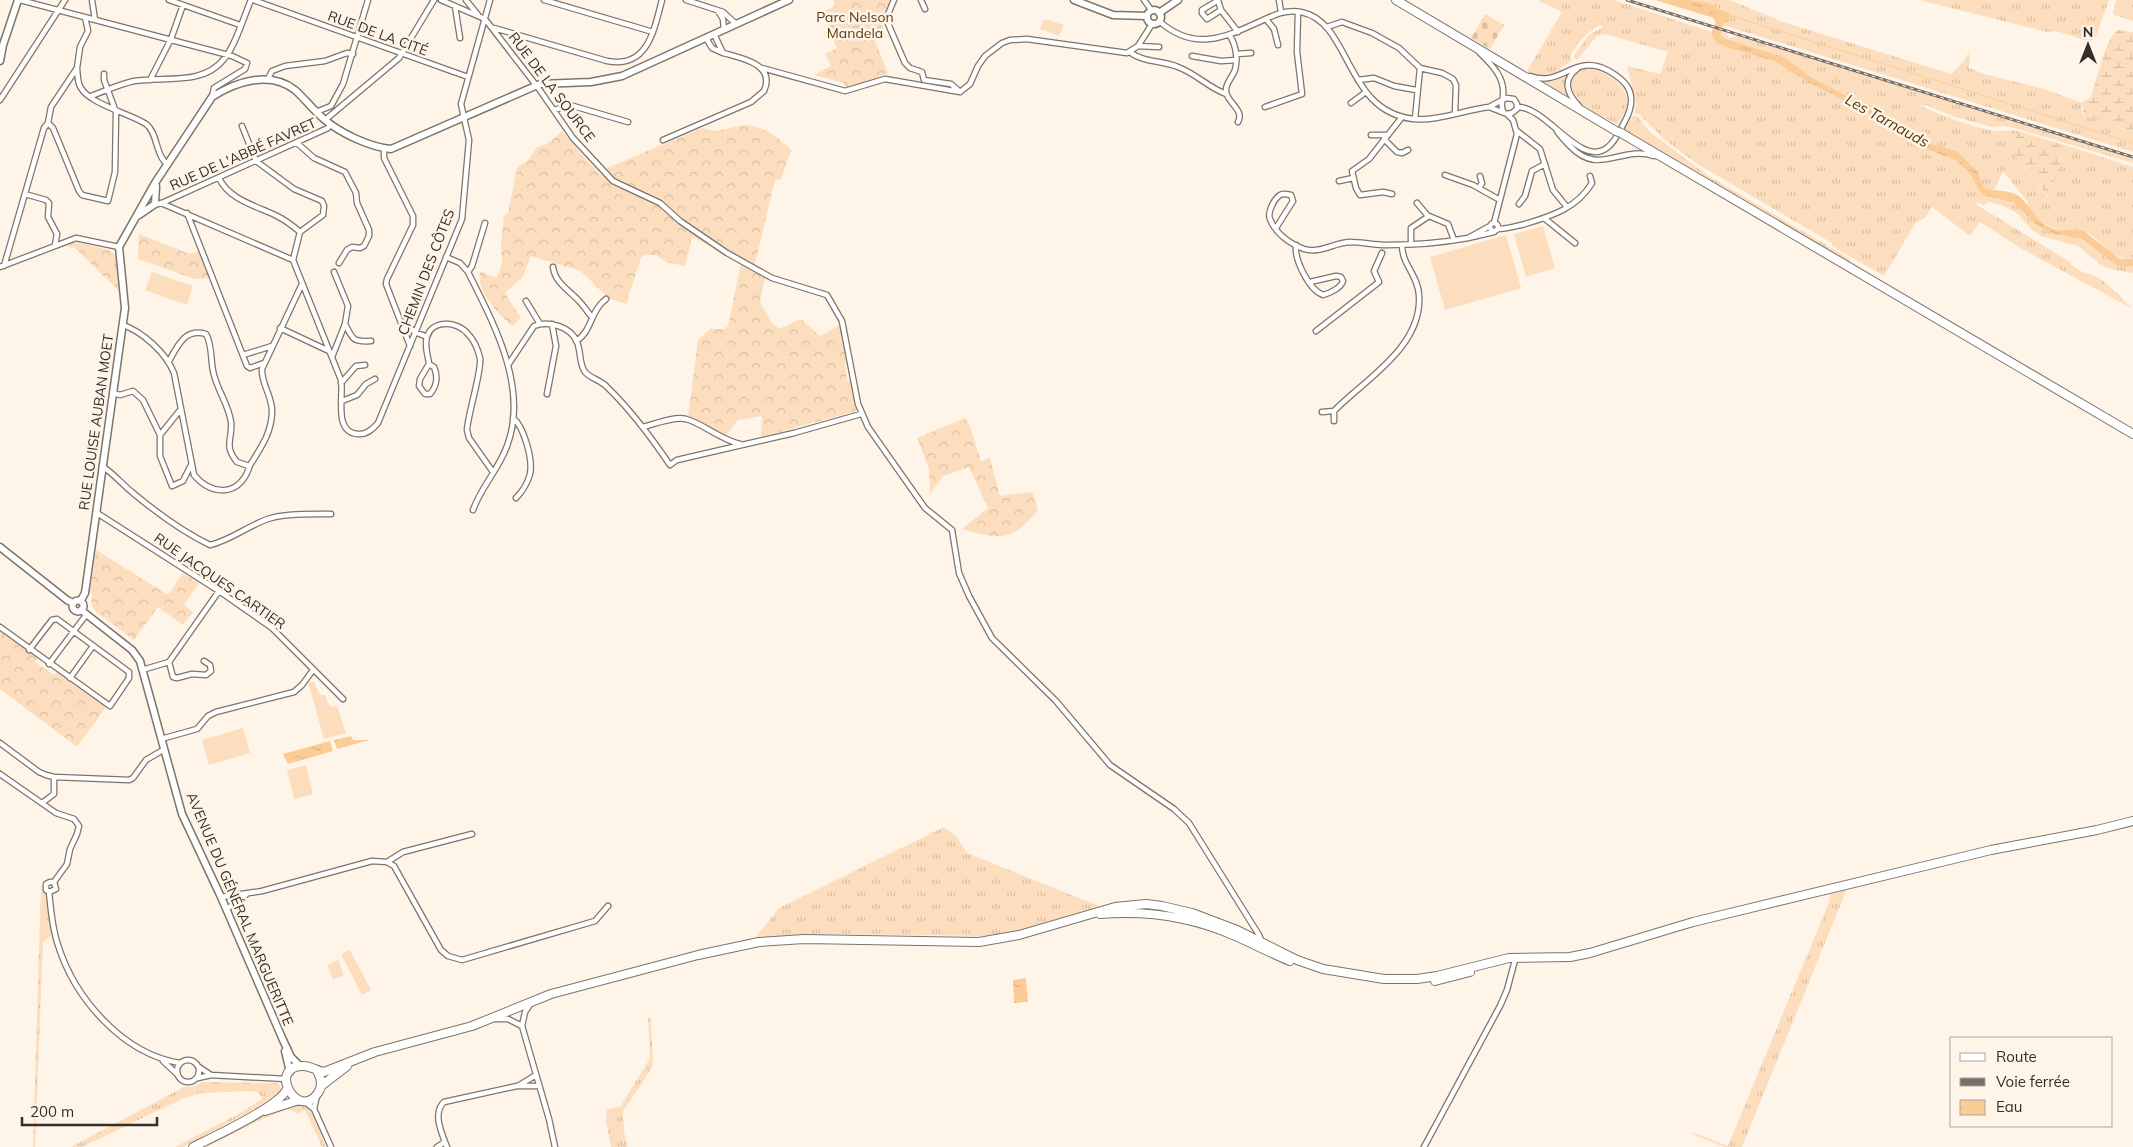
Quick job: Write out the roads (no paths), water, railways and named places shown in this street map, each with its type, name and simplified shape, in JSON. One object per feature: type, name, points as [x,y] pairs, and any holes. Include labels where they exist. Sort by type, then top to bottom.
[{"type":"main road","points":[[1389,0],[1438,26]]},
{"type":"main road","points":[[1396,0],[1663,159],[2133,434]]},
{"type":"main road","points":[[1260,944],[1297,960],[1339,973],[1384,979],[1426,978],[1500,960],[1530,957],[1570,957],[1590,953],[1693,922],[1991,850],[2133,823]]},
{"type":"main road","points":[[302,1100],[291,1096],[287,1089],[288,1075],[300,1066],[309,1066],[317,1071],[324,1072],[374,1052],[486,1021],[535,999],[680,960],[759,942],[804,939],[979,942],[1019,935],[1090,912],[1127,905],[1162,906],[1192,913],[1316,970],[1352,980],[1389,984],[1436,981],[1530,957]]},
{"type":"main road","points":[[194,1147],[252,1117],[286,1104],[309,1100],[355,1060]]},
{"type":"main road","points":[[317,1071],[321,1080],[319,1090]]},
{"type":"main road","points":[[252,1117],[277,1100],[287,1089]]},
{"type":"street","points":[[0,61],[3,45],[19,0],[171,39],[227,55],[247,63],[245,69],[214,88],[212,97],[168,165],[152,186],[119,247],[76,238],[2,266]]},
{"type":"street","points":[[0,100],[65,0]]},
{"type":"street","points":[[92,0],[95,20]]},
{"type":"street","points":[[169,0],[240,25]]},
{"type":"street","points":[[91,96],[131,81],[206,74],[217,67],[227,55],[252,0]]},
{"type":"street","name":"RUE DE LA CITÉ","points":[[252,0],[468,77]]},
{"type":"street","points":[[316,112],[328,108],[334,102],[343,84],[368,0]]},
{"type":"street","name":"RUE DE L'ABBÉ FAVRET","points":[[162,203],[328,128],[328,122],[402,54],[434,0]]},
{"type":"street","name":"RUE DE LA SOURCE","points":[[441,0],[485,19],[493,27],[573,138],[613,181],[660,203],[680,221],[727,253],[772,278],[827,295],[842,321],[861,414],[878,443],[925,508],[949,527],[953,533],[959,572],[969,596],[992,638],[1056,701],[1101,756],[1118,772],[1174,809],[1189,823],[1259,935],[1260,944]]},
{"type":"street","points":[[466,0],[479,16]]},
{"type":"street","name":"CHEMIN DES CÔTES","points":[[342,401],[342,421],[350,431],[358,434],[368,433],[374,428],[462,219],[469,140],[461,104],[490,0]]},
{"type":"street","points":[[544,0],[653,32]]},
{"type":"street","points":[[493,27],[618,62],[628,61],[640,55],[653,32],[662,0]]},
{"type":"street","points":[[686,0],[717,10],[728,16],[736,24]]},
{"type":"street","points":[[212,97],[219,92],[249,81],[268,78],[294,89],[328,122],[371,144],[384,148],[399,147],[536,85],[545,83],[591,82],[622,76],[789,0]]},
{"type":"street","points":[[894,0],[886,18],[905,63],[910,68],[922,72],[924,80],[951,84],[960,92]]},
{"type":"street","points":[[921,0],[925,9]]},
{"type":"street","points":[[1074,0],[1113,15],[1153,13],[1178,0]]},
{"type":"street","points":[[1130,52],[1138,46],[1155,22],[1161,17],[1153,13],[1144,0]]},
{"type":"street","points":[[1280,0],[1281,12]]},
{"type":"street","points":[[1221,10],[1207,19],[1202,13],[1202,10],[1218,1],[1221,10],[1238,32]]},
{"type":"street","points":[[150,80],[171,39],[183,5]]},
{"type":"street","points":[[455,6],[460,38]]},
{"type":"street","points":[[717,10],[723,19],[724,30]]},
{"type":"street","points":[[1153,13],[1148,20],[1173,32],[1191,38],[1212,40],[1230,36],[1281,12],[1298,12],[1312,16],[1327,27],[1366,92],[1383,108],[1402,117],[1428,119],[1489,107],[1502,102],[1506,98],[1512,98],[1516,101],[1517,106],[1514,112],[1505,112],[1489,107]]},
{"type":"street","points":[[1265,107],[1302,94],[1297,52],[1298,12]]},
{"type":"street","points":[[85,17],[88,31],[80,47],[77,68],[83,92],[116,112],[144,123],[149,127],[162,159],[168,165]]},
{"type":"street","points":[[1266,19],[1274,29],[1278,45]]},
{"type":"street","points":[[1327,27],[1342,22],[1377,35],[1399,48],[1420,68],[1442,73],[1455,81],[1455,113]]},
{"type":"street","points":[[714,34],[723,53]]},
{"type":"street","points":[[1226,94],[1227,86],[1235,69],[1236,57],[1234,43],[1230,36]]},
{"type":"street","points":[[706,38],[714,50],[754,62],[762,68],[845,91],[884,79],[960,92],[970,84],[985,56],[1002,43],[1010,40],[1027,39],[1130,52],[1138,57],[1167,63],[1184,69],[1226,94],[1239,112],[1238,122]]},
{"type":"street","points":[[1138,46],[1159,47]]},
{"type":"street","points":[[1468,238],[1492,224],[1511,160],[1517,131],[1513,120],[1505,112],[1502,102],[1503,90],[1499,76],[1475,48]]},
{"type":"street","points":[[268,78],[272,71],[285,66],[325,61],[347,53],[353,54]]},
{"type":"street","points":[[1192,56],[1221,61],[1251,54]]},
{"type":"street","points":[[1586,64],[1572,72],[1568,82],[1568,89],[1573,100],[1594,118]]},
{"type":"street","points":[[1514,71],[1543,80],[1586,64],[1602,67],[1623,81],[1629,91],[1631,101],[1627,118],[1610,146],[1597,152],[1584,150],[1539,114],[1523,106],[1517,106]]},
{"type":"street","points":[[2,266],[44,128],[48,123],[51,107],[77,68]]},
{"type":"street","points":[[663,140],[759,97],[766,83],[762,68]]},
{"type":"street","points":[[1415,119],[1416,90],[1420,68]]},
{"type":"street","points":[[48,123],[53,128],[82,195],[108,201],[115,172],[116,112],[104,74]]},
{"type":"street","points":[[1358,80],[1374,78],[1394,86],[1416,90]]},
{"type":"street","points":[[1350,103],[1366,92]]},
{"type":"street","points":[[554,110],[570,105],[628,122]]},
{"type":"street","points":[[1392,194],[1386,192],[1360,195],[1353,178],[1352,169],[1365,163],[1402,117]]},
{"type":"street","points":[[242,126],[256,161],[294,189],[322,201],[325,211],[323,215],[300,232],[293,260],[342,383],[342,401],[357,394],[366,384],[375,379]]},
{"type":"street","points":[[1556,128],[1561,137],[1578,155],[1589,160],[1640,153],[1663,159]]},
{"type":"street","points":[[1517,131],[1540,149],[1553,190],[1567,208]]},
{"type":"street","points":[[1371,135],[1386,137],[1397,152],[1402,153],[1408,150]]},
{"type":"street","points":[[297,143],[314,158],[345,172],[356,193],[357,203],[369,230],[369,236],[364,246],[360,248],[352,247],[347,250],[339,264]]},
{"type":"street","points":[[384,148],[384,158],[413,216],[411,230],[386,279],[386,289],[410,346]]},
{"type":"street","points":[[1519,204],[1525,196],[1532,171],[1545,164]]},
{"type":"street","points":[[1445,175],[1479,188],[1500,200]]},
{"type":"street","points":[[1479,188],[1482,182],[1480,176]]},
{"type":"street","points":[[1276,228],[1293,202],[1291,195],[1284,194],[1279,195],[1270,211],[1269,217],[1276,228],[1283,236],[1296,245],[1313,250],[1347,242],[1402,245],[1468,238],[1544,218],[1567,208],[1580,198],[1592,183],[1590,176]]},
{"type":"street","points":[[219,178],[222,184],[234,196],[279,217],[300,232]]},
{"type":"street","points":[[1339,181],[1353,178]]},
{"type":"street","points":[[131,222],[154,202],[158,179]]},
{"type":"street","points":[[24,194],[46,200],[49,203],[48,217],[56,234],[55,245]]},
{"type":"street","points":[[147,198],[151,196],[154,202]]},
{"type":"street","points":[[154,202],[162,203],[186,213],[293,260]]},
{"type":"street","points":[[1417,203],[1428,216]]},
{"type":"street","points":[[186,213],[247,366],[250,368],[264,363]]},
{"type":"street","points":[[1411,244],[1411,228],[1428,216],[1434,216],[1448,224],[1454,240]]},
{"type":"street","points":[[1544,218],[1575,243]]},
{"type":"street","points":[[468,272],[472,266],[485,223]]},
{"type":"street","points":[[1492,224],[1498,226],[1496,230]]},
{"type":"street","points":[[1296,245],[1299,265],[1310,282],[1318,294],[1323,295],[1342,285],[1343,281],[1341,277],[1336,276],[1310,282]]},
{"type":"street","points":[[1322,412],[1334,411],[1388,364],[1405,340],[1415,321],[1419,302],[1419,290],[1403,258],[1402,245]]},
{"type":"street","name":"RUE LOUISE AUBAN MOET","points":[[81,600],[85,593],[125,308],[119,247]]},
{"type":"street","points":[[1316,331],[1379,282],[1374,271],[1382,253]]},
{"type":"street","points":[[446,256],[460,263],[468,272],[497,335],[508,365],[512,383],[513,418],[507,446],[473,510]]},
{"type":"street","points":[[553,267],[561,283],[591,316]]},
{"type":"street","points":[[332,357],[345,324],[348,306],[334,272]]},
{"type":"street","points":[[123,325],[135,329],[169,361],[174,373],[194,475],[210,489],[230,489],[238,484],[247,473],[249,466],[266,440],[270,425],[272,402],[261,374],[264,363],[302,284]]},
{"type":"street","points":[[576,341],[584,334],[591,316],[606,299]]},
{"type":"street","points":[[526,301],[540,324]]},
{"type":"street","points":[[398,318],[414,333]]},
{"type":"street","points":[[404,323],[420,321]]},
{"type":"street","points":[[345,324],[352,338],[358,342],[371,341]]},
{"type":"street","points":[[430,364],[420,379],[419,386],[425,394],[430,394],[433,390],[437,376],[434,366],[430,364],[426,346],[427,337],[433,328],[446,324],[462,328],[468,333],[475,344],[480,366],[467,430],[469,438],[493,472]]},
{"type":"street","points":[[508,365],[531,328],[540,324],[552,324],[561,327],[576,341],[582,366],[586,372],[607,386],[643,427],[670,465],[676,460],[794,433],[861,414]]},
{"type":"street","points":[[547,394],[556,346],[552,324]]},
{"type":"street","points":[[280,328],[330,351]]},
{"type":"street","points":[[169,361],[185,336],[194,332],[206,334],[210,340],[211,364],[214,378],[231,420],[229,444],[237,462],[249,466]]},
{"type":"street","points":[[405,334],[414,333],[427,337]]},
{"type":"street","points":[[243,355],[272,346]]},
{"type":"street","points":[[342,383],[356,366],[365,365]]},
{"type":"street","points":[[113,393],[120,395],[133,391],[143,400],[160,434],[160,456],[172,486],[183,481],[191,465]]},
{"type":"street","points":[[160,434],[181,409]]},
{"type":"street","points":[[1334,411],[1334,421]]},
{"type":"street","points":[[513,418],[523,432],[530,470],[527,480],[516,498]]},
{"type":"street","points":[[643,427],[686,419],[720,437],[743,444]]},
{"type":"street","points":[[102,466],[114,474],[135,495],[184,531],[210,545],[222,542],[242,530],[274,517],[331,514]]},
{"type":"street","name":"RUE JACQUES CARTIER","points":[[96,513],[219,591],[272,628],[343,699]]},
{"type":"street","points":[[0,547],[67,600],[73,603],[81,600],[84,605],[84,613],[50,664]]},
{"type":"street","points":[[142,670],[168,662],[219,591]]},
{"type":"street","name":"AVENUE DU GÉNÉRAL MARGUERITTE","points":[[73,603],[74,610],[84,613],[132,650],[137,656],[182,814],[221,897],[282,1040],[291,1057],[300,1066]]},
{"type":"street","points":[[0,627],[29,650],[110,706],[129,678],[129,672],[57,619],[52,620],[29,650]]},
{"type":"street","points":[[70,678],[93,646]]},
{"type":"street","points":[[168,662],[173,677],[177,678],[192,674],[210,674],[210,665],[204,661]]},
{"type":"street","points":[[161,739],[197,729],[211,714],[216,712],[294,692],[313,670]]},
{"type":"street","points":[[0,743],[39,772],[54,777],[130,780],[146,760],[163,750]]},
{"type":"street","points":[[0,774],[56,813],[74,819],[79,826],[70,848],[67,864],[54,882],[46,884],[58,946],[77,987],[91,1006],[122,1036],[147,1053],[162,1060],[180,1063],[190,1060],[211,1075]]},
{"type":"street","points":[[42,803],[54,794],[54,777]]},
{"type":"street","points":[[387,862],[403,852],[472,834]]},
{"type":"street","points":[[221,897],[249,893],[372,861],[387,862],[394,866],[442,950],[454,959],[462,960],[595,921],[608,906]]},
{"type":"street","points":[[49,892],[56,889],[54,882]]},
{"type":"street","points":[[226,909],[249,893]]},
{"type":"street","points":[[1424,1147],[1500,1006],[1507,990],[1515,960]]},
{"type":"street","points":[[535,999],[525,1012],[522,1026],[555,1147]]},
{"type":"street","points":[[486,1021],[508,1019],[522,1026]]},
{"type":"street","name":"AVENUE DU GÉNÉRAL MARGUERITTE","points":[[282,1040],[288,1075]]},
{"type":"street","points":[[162,1060],[184,1082],[192,1082],[198,1078],[211,1075],[288,1075]]},
{"type":"street","points":[[177,1074],[180,1063]]},
{"type":"street","points":[[198,1078],[199,1067]]},
{"type":"street","points":[[517,1086],[536,1075]]},
{"type":"street","points":[[437,1147],[446,1144],[438,1114],[439,1107],[449,1100],[517,1086],[539,1086]]},
{"type":"street","points":[[314,1109],[319,1090]]},
{"type":"street","points":[[302,1100],[314,1109],[331,1147]]},
{"type":"water","points":[[1655,0],[1690,0],[1708,3],[1730,13],[1728,21],[1723,25],[1715,22],[1714,18]]},
{"type":"water","points":[[1713,29],[1721,32],[1721,36],[1725,39],[1784,57],[1811,77],[1883,115],[1924,142],[1957,151],[1978,172],[1984,188],[2015,194],[2024,201],[2045,225],[2060,230],[2085,232],[2120,259],[2133,259],[2133,266],[2121,267],[2116,265],[2081,239],[2050,233],[2034,223],[2014,203],[1982,195],[1970,174],[1957,161],[1927,149],[1882,120],[1808,82],[1774,61],[1725,47],[1711,35]]},
{"type":"water","points":[[351,736],[353,740],[369,740],[337,749],[334,740]]},
{"type":"water","points":[[330,741],[333,751],[288,764],[283,754]]},
{"type":"water","points":[[1026,978],[1028,1002],[1014,1003],[1013,980]]},
{"type":"waterway","points":[[1729,15],[2133,143]]},
{"type":"waterway","name":"Les Tarnauds","points":[[1717,16],[1720,21],[1716,35],[1719,40]]},
{"type":"railway","points":[[1627,0],[2133,157]]},
{"type":"park label","name":"Parc Nelson Mandela","points":[[855,25]]}]
